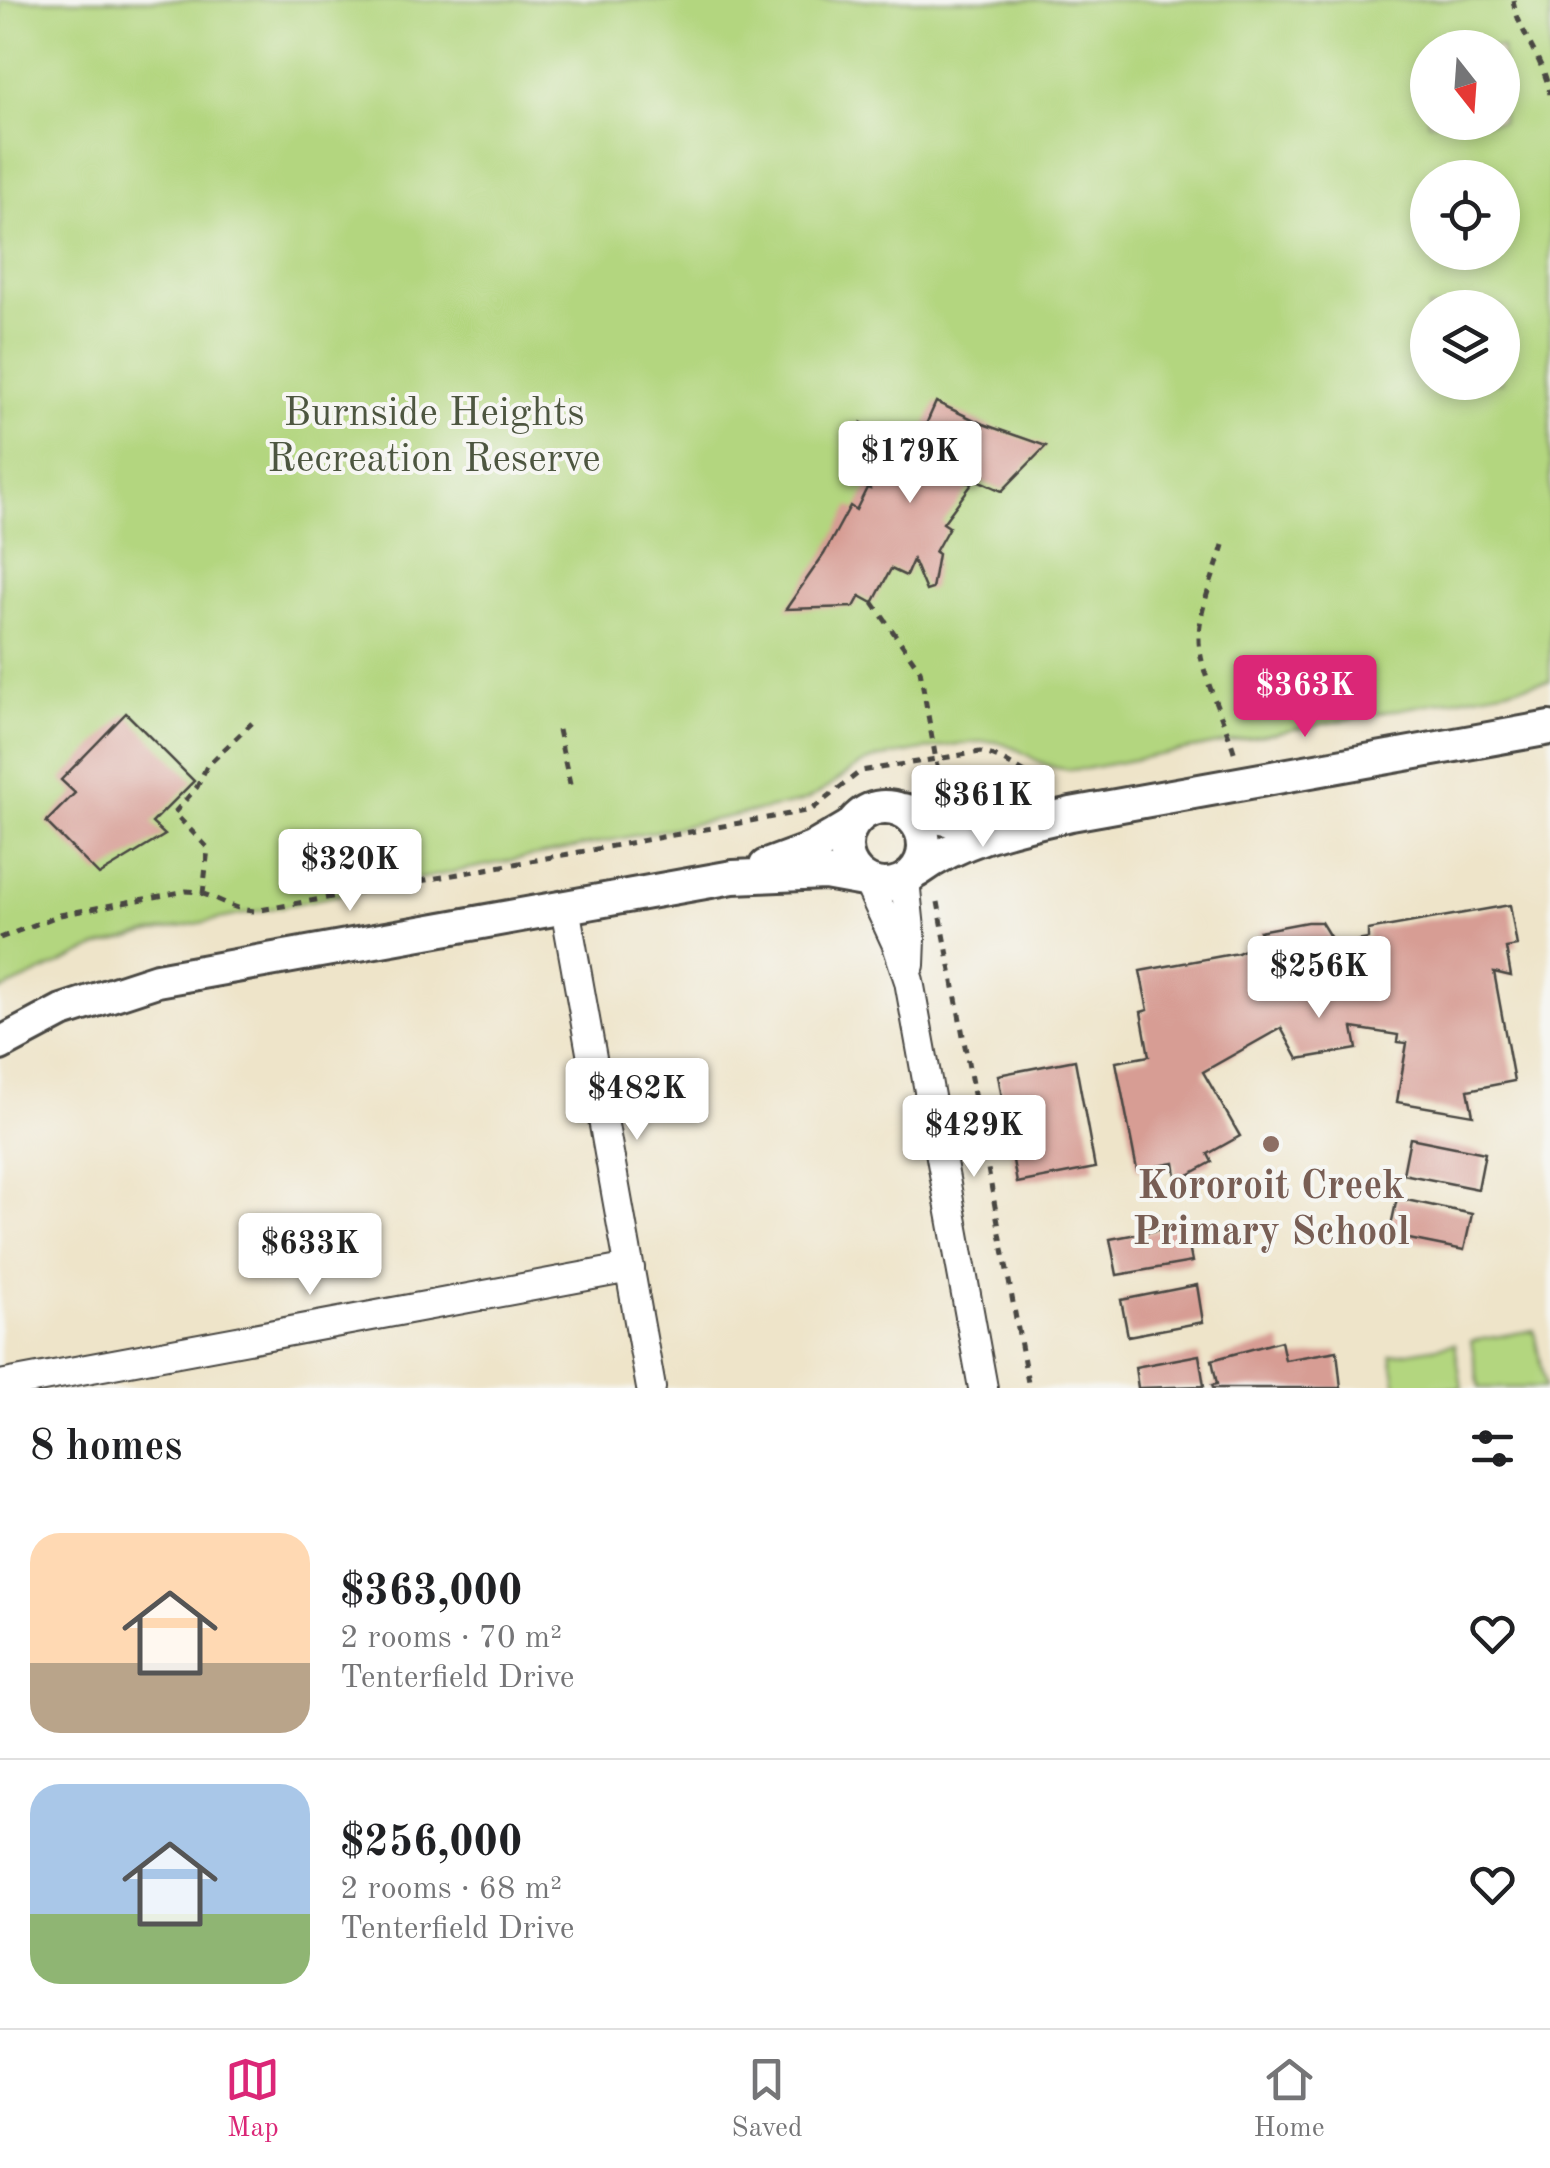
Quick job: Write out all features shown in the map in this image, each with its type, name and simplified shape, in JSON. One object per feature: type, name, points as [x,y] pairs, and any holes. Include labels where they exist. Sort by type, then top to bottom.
[{"type":"street","points":[[983,1388],[910,982],[898,945],[866,881],[847,857],[845,844],[852,826],[864,812],[876,808],[902,810],[946,819],[1550,728]]},
{"type":"street","points":[[0,1044],[62,1011],[158,980],[565,907],[734,877],[825,873],[889,886],[953,847],[1006,829],[1068,800]]},
{"type":"street","points":[[902,810],[924,836],[922,860],[911,876],[910,982]]},
{"type":"street","points":[[734,877],[795,856],[852,826]]},
{"type":"street","points":[[565,907],[652,1388]]},
{"type":"street","points":[[0,1384],[630,1268]]},
{"type":"path","points":[[1513,0],[1525,34],[1542,62],[1550,94]]},
{"type":"path","points":[[1217,758],[1235,755],[1203,663],[1199,637],[1224,546]]},
{"type":"path","points":[[874,603],[920,670],[936,759]]},
{"type":"path","points":[[203,894],[208,848],[174,813],[197,787],[207,766],[252,723]]},
{"type":"path","points":[[558,730],[571,789]]},
{"type":"path","points":[[0,938],[60,916],[186,891],[203,894],[228,907],[255,912],[811,810],[861,770],[980,752],[992,754],[1068,800]]},
{"type":"path","points":[[938,904],[1029,1388]]},
{"type":"green space","name":"Burnside Heights Recreation Reserve","points":[[0,0],[1550,0],[1550,681],[1085,769],[1055,768],[1009,746],[987,741],[878,758],[802,802],[145,934],[97,947],[0,991]]},
{"type":"green space","points":[[1534,1330],[1545,1388],[1479,1388],[1471,1341]]},
{"type":"green space","points":[[1455,1344],[1462,1388],[1397,1388],[1391,1355]]},
{"type":"building","points":[[936,402],[1046,446],[1002,491],[957,471],[954,477],[972,484],[943,523],[949,527],[935,552],[938,554],[932,589],[926,591],[913,560],[906,576],[891,569],[873,603],[860,596],[854,607],[786,609],[824,554],[850,506],[856,510],[867,488],[870,489],[862,423],[920,458],[923,451],[916,447]]},
{"type":"building","points":[[126,713],[194,781],[152,823],[165,835],[99,875],[46,822],[75,793],[61,780]]},
{"type":"building","points":[[1510,905],[1517,946],[1506,948],[1511,976],[1494,972],[1514,1081],[1468,1090],[1473,1115],[1397,1102],[1407,1043],[1397,1042],[1398,1035],[1353,1028],[1357,1049],[1298,1059],[1281,1028],[1203,1072],[1240,1136],[1208,1154],[1212,1162],[1177,1181],[1174,1163],[1137,1170],[1116,1062],[1149,1056],[1141,1012],[1148,1010],[1140,971],[1238,953],[1263,939],[1259,931],[1307,922],[1321,922],[1335,945],[1368,939],[1368,930]]},
{"type":"building","points":[[1075,1060],[1095,1168],[1017,1183],[998,1075]]},
{"type":"building","points":[[1410,1138],[1485,1153],[1478,1189],[1403,1174]]},
{"type":"building","points":[[1397,1198],[1472,1214],[1464,1250],[1389,1235]]},
{"type":"building","points":[[1185,1225],[1192,1262],[1117,1275],[1110,1239]]},
{"type":"building","points":[[1197,1285],[1203,1322],[1128,1336],[1121,1300]]},
{"type":"building","points":[[1281,1341],[1285,1360],[1337,1351],[1341,1388],[1213,1388],[1217,1384],[1212,1360]]},
{"type":"building","points":[[1199,1355],[1204,1386],[1138,1388],[1135,1367]]},
{"type":"place","name":"Kororoit Creek Primary School","points":[[1271,1144]]}]
